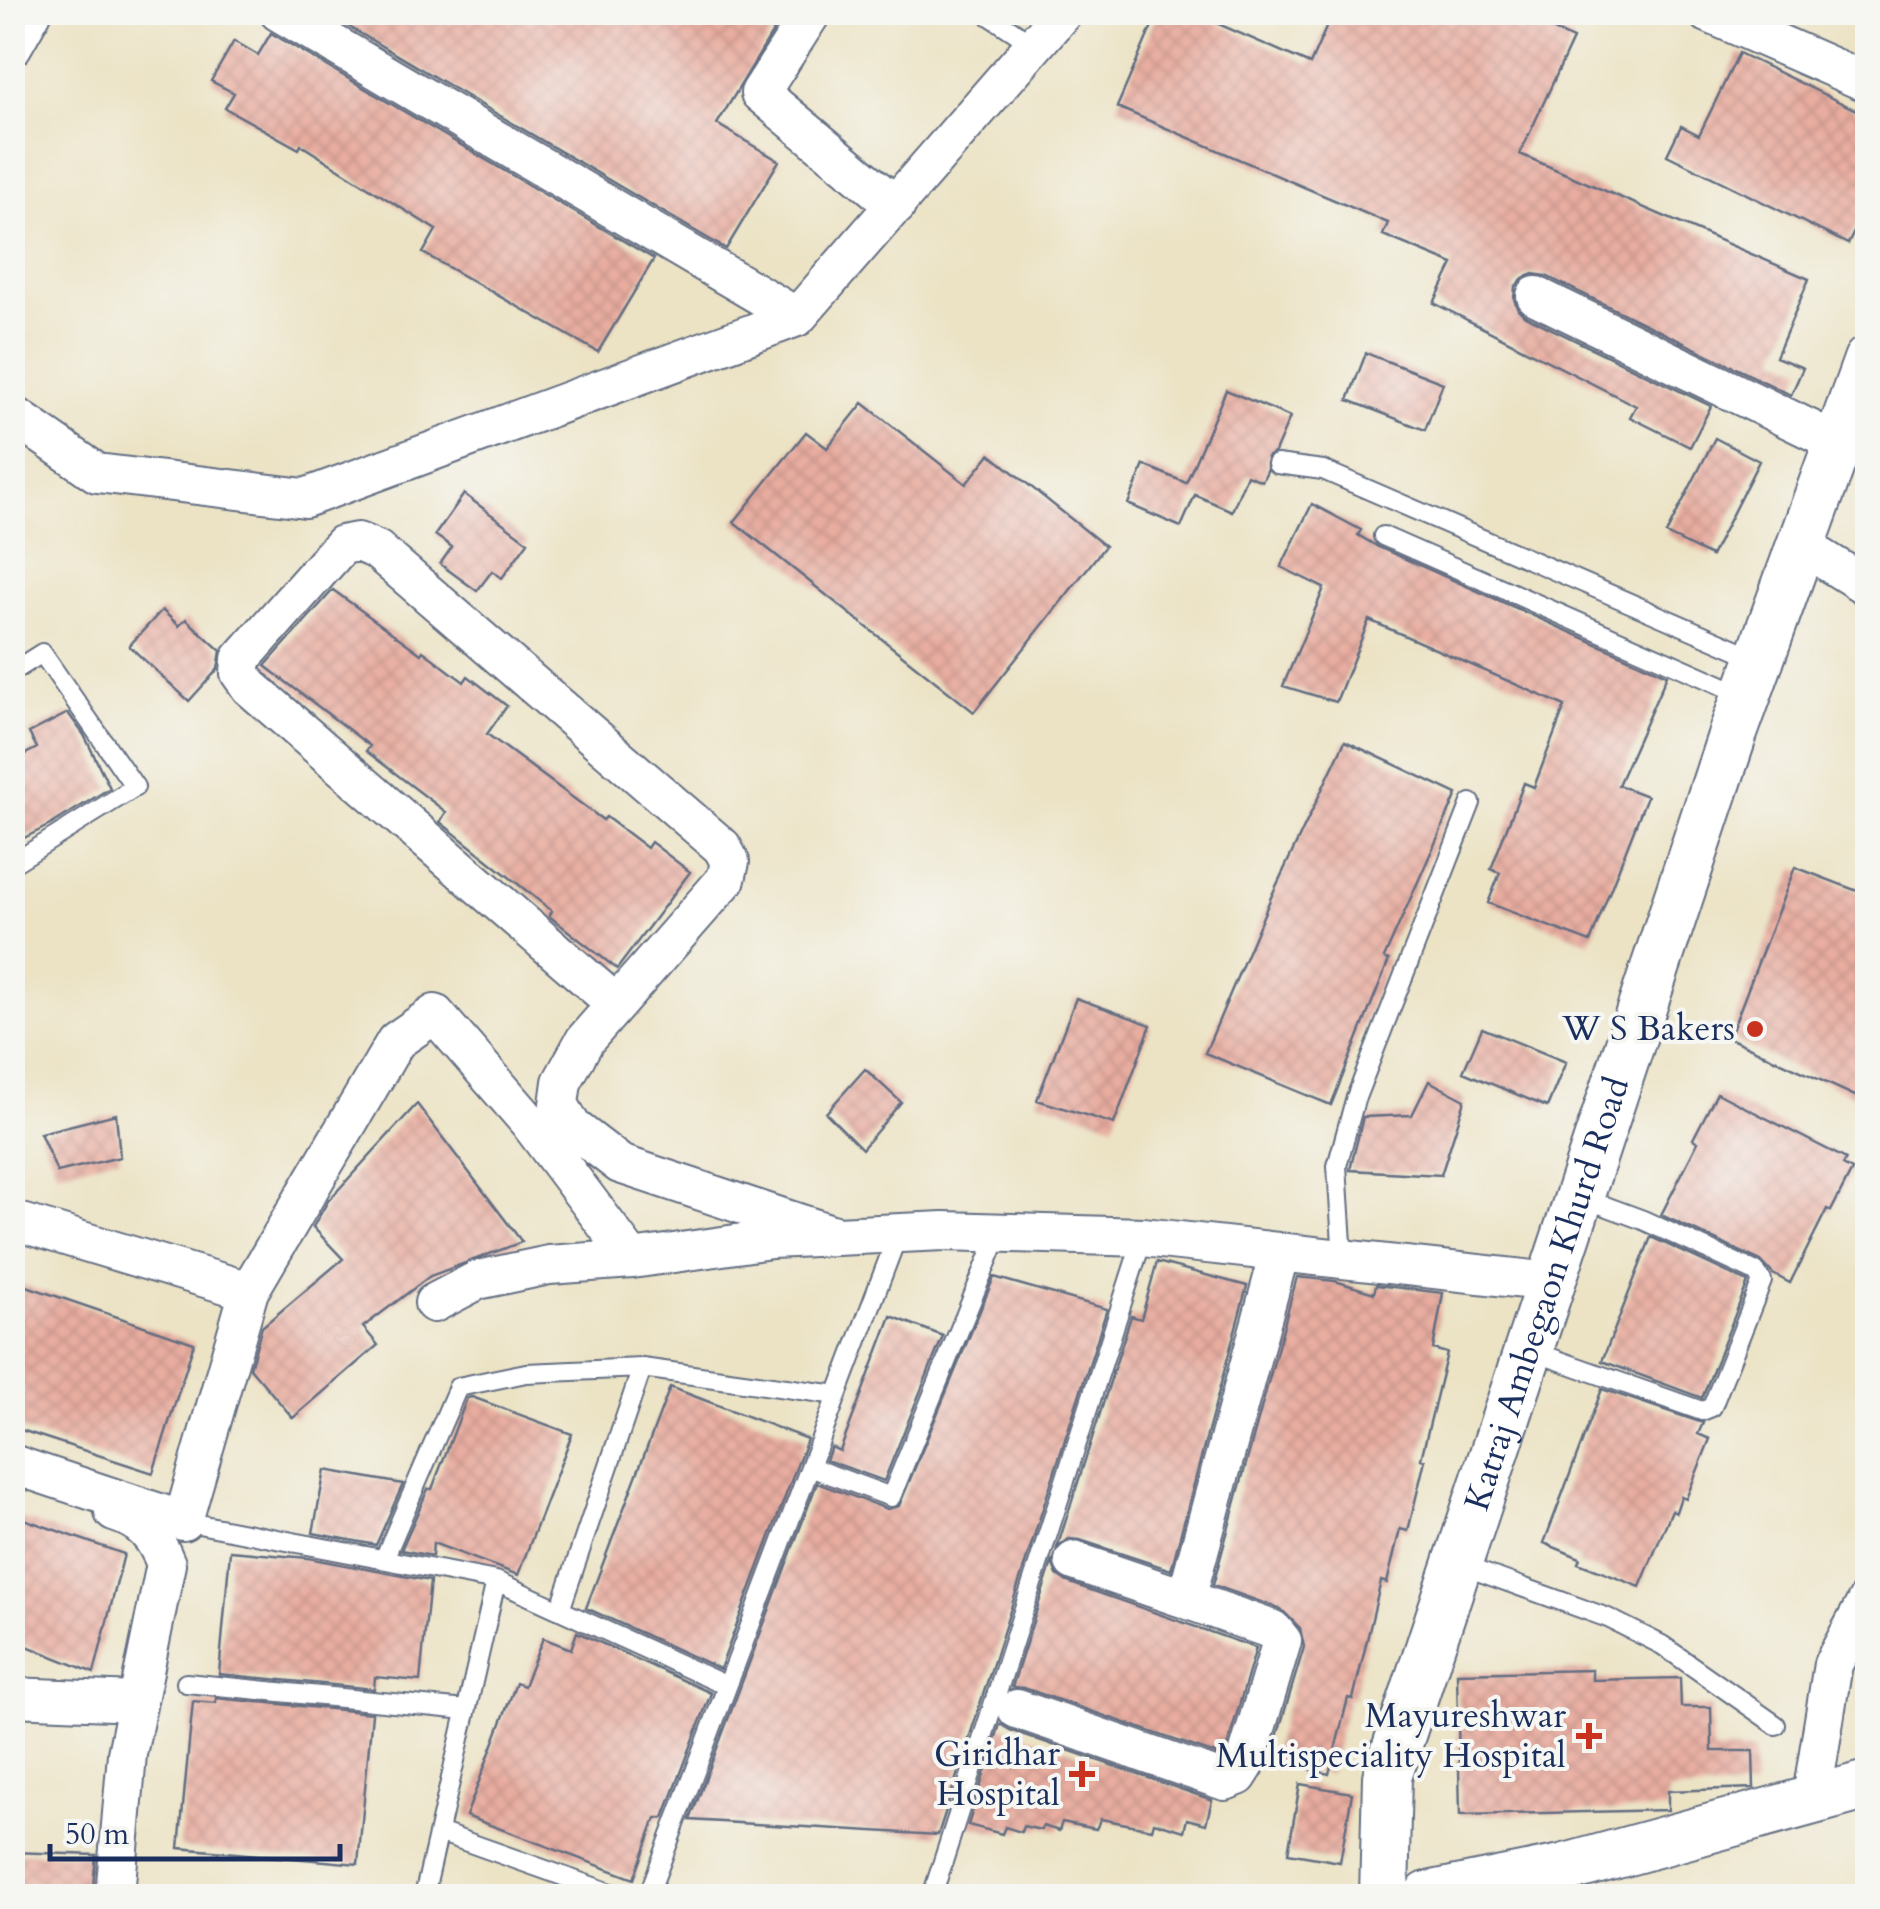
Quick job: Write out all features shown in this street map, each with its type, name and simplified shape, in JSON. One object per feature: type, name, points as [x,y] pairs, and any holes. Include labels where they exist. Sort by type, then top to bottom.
[{"type":"street","points":[[12,48],[32,12]]},
{"type":"street","points":[[279,12],[797,317]]},
{"type":"street","points":[[812,12],[760,93],[896,206]]},
{"type":"street","points":[[12,414],[97,474],[306,498],[797,317],[1064,12]]},
{"type":"street","points":[[1706,12],[1868,83]]},
{"type":"street","points":[[1536,296],[1838,443]]},
{"type":"street","name":"Katraj Ambegaon Khurd Road","points":[[1384,1896],[1387,1777],[1753,678],[1868,360]]},
{"type":"street","points":[[615,1003],[264,700],[240,673],[241,659],[342,545],[358,542],[378,550],[722,847],[730,862],[726,879],[585,1040],[562,1082],[559,1104],[572,1127],[620,1164],[837,1236]]},
{"type":"street","points":[[1801,545],[1868,587]]},
{"type":"street","points":[[12,1464],[183,1521],[249,1291],[396,1041],[435,1014],[530,1122],[632,1259]]},
{"type":"street","points":[[12,1220],[249,1291]]},
{"type":"street","points":[[434,1304],[478,1280],[549,1265],[632,1259],[772,1239],[898,1234],[1143,1237],[1551,1282]]},
{"type":"street","points":[[1186,1599],[1280,1252]]},
{"type":"street","points":[[12,1478],[132,1517],[155,1536],[166,1564],[127,1754],[116,1896]]},
{"type":"street","points":[[1018,1709],[1225,1781],[1238,1776],[1245,1765],[1280,1636],[1273,1630],[1074,1561]]},
{"type":"street","points":[[1812,1802],[1833,1664],[1868,1599]]},
{"type":"street","points":[[12,1697],[136,1702]]},
{"type":"street","points":[[1428,1896],[1562,1869],[1868,1785]]},
{"type":"lane","points":[[984,12],[1036,46]]},
{"type":"lane","points":[[1277,464],[1323,470],[1753,678]]},
{"type":"lane","points":[[1383,536],[1753,678]]},
{"type":"lane","points":[[12,672],[42,653],[136,787],[12,864]]},
{"type":"lane","points":[[1343,1259],[1337,1166],[1351,1116],[1471,803]]},
{"type":"lane","points":[[1528,1350],[1702,1411],[1712,1407],[1762,1282],[1756,1272],[1644,1220],[1580,1196]]},
{"type":"lane","points":[[810,1467],[891,1497],[999,1233]]},
{"type":"lane","points":[[648,1896],[898,1234]]},
{"type":"lane","points":[[932,1896],[1143,1237]]},
{"type":"lane","points":[[384,1559],[458,1387],[526,1373],[642,1368],[837,1395]]},
{"type":"lane","points":[[560,1610],[642,1368]]},
{"type":"lane","points":[[183,1521],[496,1580],[727,1686]]},
{"type":"lane","points":[[1457,1564],[1626,1627],[1662,1645],[1776,1725]]},
{"type":"lane","points":[[424,1896],[496,1580]]},
{"type":"lane","points":[[186,1683],[466,1710]]},
{"type":"lane","points":[[439,1832],[619,1896]]},
{"type":"building","points":[[324,12],[785,12],[717,124],[779,161],[726,249]]},
{"type":"building","points":[[1158,12],[1191,12],[1310,64],[1333,12],[1517,12],[1573,39],[1520,154],[1809,279],[1776,357],[1803,368],[1791,395],[1546,276],[1533,274],[1523,278],[1515,287],[1514,299],[1525,316],[1711,406],[1690,447],[1630,417],[1636,406],[1434,303],[1453,264],[1383,235],[1388,223],[1117,107]]},
{"type":"building","points":[[271,33],[654,259],[598,352],[423,253],[436,230],[301,145],[299,149],[225,108],[234,93],[211,81],[234,41],[258,55]]},
{"type":"building","points":[[1739,53],[1868,116],[1868,204],[1848,244],[1667,155],[1681,126],[1699,135]]},
{"type":"building","points":[[1366,353],[1443,383],[1425,430],[1348,400]]},
{"type":"building","points":[[1226,390],[1290,417],[1275,452],[1267,457],[1262,481],[1247,475],[1232,511],[1195,495],[1181,527],[1128,504],[1144,465],[1186,483]]},
{"type":"building","points":[[863,403],[966,484],[990,454],[1105,546],[974,712],[734,522],[806,432],[827,448]]},
{"type":"building","points":[[1715,438],[1759,461],[1711,556],[1666,534]]},
{"type":"building","points":[[464,494],[528,542],[502,578],[492,571],[477,591],[440,564],[452,547],[435,535]]},
{"type":"building","points":[[1312,504],[1361,530],[1358,535],[1378,547],[1667,675],[1618,785],[1647,796],[1590,942],[1488,903],[1500,873],[1491,869],[1524,783],[1534,787],[1565,706],[1369,620],[1336,702],[1283,686],[1324,588],[1281,567]]},
{"type":"building","points":[[333,590],[421,654],[423,651],[464,682],[468,676],[507,706],[487,734],[603,820],[606,817],[647,848],[651,842],[690,872],[617,969],[549,916],[552,911],[440,822],[446,812],[366,751],[370,746],[265,666]]},
{"type":"building","points":[[162,610],[179,626],[186,619],[221,651],[218,669],[189,701],[129,646]]},
{"type":"building","points":[[68,713],[84,735],[110,788],[12,844],[12,761],[37,748],[29,733]]},
{"type":"building","points":[[1345,741],[1457,794],[1384,958],[1389,960],[1331,1105],[1205,1053],[1272,895]]},
{"type":"building","points":[[1795,867],[1868,895],[1868,1102],[1729,1038]]},
{"type":"building","points":[[1076,998],[1151,1025],[1114,1124],[1037,1100]]},
{"type":"building","points":[[1482,1028],[1566,1062],[1547,1107],[1463,1072]]},
{"type":"building","points":[[865,1069],[901,1102],[862,1149],[826,1113]]},
{"type":"building","points":[[1429,1081],[1465,1100],[1441,1175],[1350,1170],[1363,1117],[1412,1115]]},
{"type":"building","points":[[1717,1093],[1846,1159],[1843,1165],[1852,1170],[1831,1211],[1827,1209],[1790,1283],[1773,1274],[1761,1261],[1661,1215],[1698,1142],[1693,1139]]},
{"type":"building","points":[[417,1104],[522,1242],[430,1276],[363,1327],[378,1345],[293,1418],[250,1368],[262,1327],[343,1259],[313,1227],[328,1201]]},
{"type":"building","points":[[116,1114],[120,1157],[57,1172],[40,1133]]},
{"type":"building","points":[[1651,1237],[1748,1282],[1702,1398],[1602,1361]]},
{"type":"building","points":[[1157,1262],[1247,1286],[1171,1570],[1080,1540],[1069,1539],[1057,1548],[1131,1316],[1141,1319]]},
{"type":"building","points":[[994,1277],[1107,1309],[938,1835],[690,1820],[817,1483],[887,1509],[899,1506]]},
{"type":"building","points":[[1297,1277],[1335,1281],[1374,1293],[1376,1285],[1443,1293],[1433,1349],[1447,1353],[1408,1531],[1400,1529],[1387,1583],[1381,1581],[1353,1699],[1348,1698],[1329,1774],[1270,1760],[1304,1647],[1300,1628],[1281,1609],[1213,1585]]},
{"type":"building","points":[[12,1281],[194,1343],[153,1473],[12,1427]]},
{"type":"building","points":[[891,1316],[943,1336],[884,1481],[826,1460],[831,1447],[840,1451]]},
{"type":"building","points":[[670,1387],[807,1439],[720,1669],[586,1608]]},
{"type":"building","points":[[1602,1389],[1703,1423],[1698,1434],[1710,1439],[1686,1499],[1681,1497],[1676,1512],[1672,1510],[1640,1587],[1578,1563],[1580,1558],[1544,1543]]},
{"type":"building","points":[[467,1398],[572,1434],[518,1575],[433,1543],[432,1556],[401,1550],[428,1489],[432,1489]]},
{"type":"building","points":[[325,1470],[403,1484],[376,1545],[313,1533]]},
{"type":"building","points":[[12,1515],[124,1554],[94,1673],[12,1640]]},
{"type":"building","points":[[230,1551],[308,1558],[430,1581],[420,1681],[375,1677],[374,1689],[219,1674]]},
{"type":"building","points":[[1052,1562],[1057,1575],[1067,1582],[1256,1648],[1224,1757],[1012,1687]]},
{"type":"building","points":[[577,1632],[711,1693],[664,1818],[656,1818],[634,1879],[466,1816],[516,1683],[524,1686],[543,1638],[571,1649]]},
{"type":"building","points":[[1592,1670],[1592,1680],[1680,1678],[1681,1707],[1711,1707],[1712,1751],[1753,1751],[1754,1788],[1668,1791],[1668,1810],[1460,1815],[1457,1673]]},
{"type":"building","points":[[216,1698],[372,1713],[358,1864],[179,1848],[193,1701],[216,1703]]},
{"type":"building","points":[[1000,1724],[1212,1800],[1206,1824],[1187,1819],[1184,1831],[1154,1822],[1152,1829],[1101,1819],[1096,1829],[1062,1822],[1059,1831],[1023,1826],[1021,1832],[1005,1827],[1002,1834],[968,1825]]},
{"type":"building","points":[[1300,1784],[1352,1793],[1340,1862],[1288,1853]]},
{"type":"building","points":[[12,1852],[96,1855],[92,1896],[12,1896]]},
{"type":"place","name":"W S Bakers","points":[[1755,1029]]},
{"type":"place","name":"Mayureshwar Multispeciality Hospital","points":[[1589,1736]]},
{"type":"place","name":"Giridhar Hospital","points":[[1082,1774]]}]
